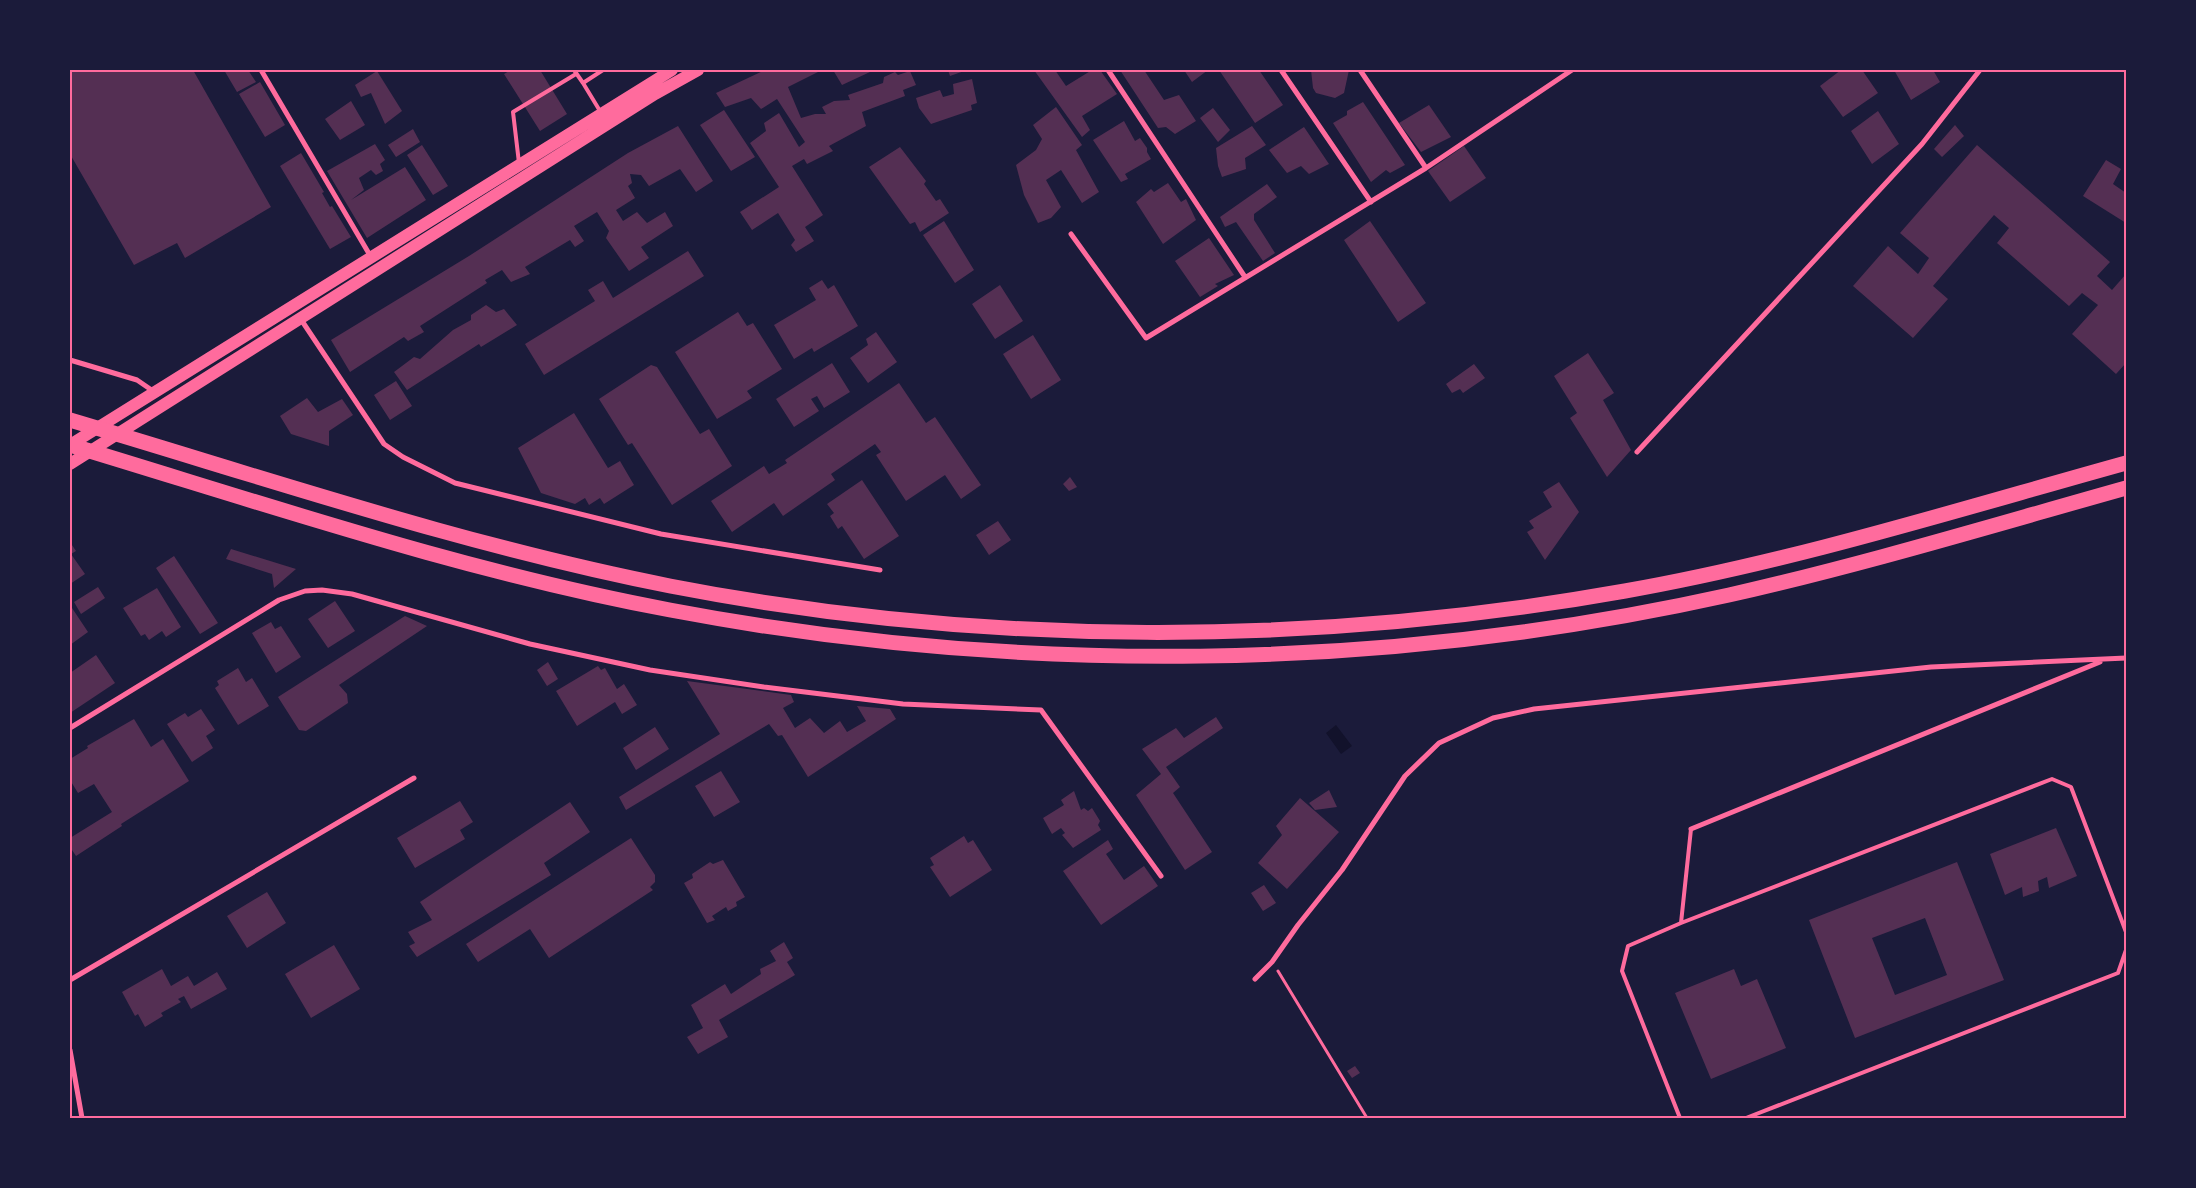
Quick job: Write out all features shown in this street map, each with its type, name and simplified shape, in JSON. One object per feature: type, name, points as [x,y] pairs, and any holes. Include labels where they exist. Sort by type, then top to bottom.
[{"type":"highway","points":[[72,420],[487,545],[580,568],[673,587],[863,616],[1035,629],[1150,633],[1246,632],[1456,616],[1628,591],[1815,549],[2126,463]]},
{"type":"highway","points":[[70,445],[482,568],[668,610],[765,627],[861,640],[1052,654],[1245,655],[1430,643],[1536,630],[1632,614],[1820,573],[2126,488]]},
{"type":"main road","points":[[70,445],[672,70]]},
{"type":"main road","points":[[70,464],[655,94],[698,70]]},
{"type":"street","points":[[261,70],[372,258]]},
{"type":"street","points":[[1108,70],[1245,278]]},
{"type":"street","points":[[1281,70],[1371,202]]},
{"type":"street","points":[[1360,70],[1426,168]]},
{"type":"street","points":[[1071,234],[1146,338],[1426,168],[1572,70]]},
{"type":"street","points":[[1637,452],[1922,144],[1980,70]]},
{"type":"street","points":[[292,307],[384,444],[403,457],[456,484],[660,534],[880,570]]},
{"type":"street","points":[[70,360],[137,380],[155,392]]},
{"type":"street","points":[[70,728],[279,600],[304,591],[322,590],[352,594],[506,638],[650,670],[764,687],[903,704],[1040,710],[1161,876]]},
{"type":"street","points":[[1254,979],[1272,962],[1298,925],[1342,870],[1405,776],[1439,743],[1493,718],[1534,709],[1931,667],[2126,658]]},
{"type":"street","points":[[1691,829],[2105,660]]},
{"type":"street","points":[[70,980],[414,778]]},
{"type":"street","points":[[70,1050],[82,1118]]},
{"type":"lane","points":[[583,83],[604,70]]},
{"type":"lane","points":[[520,165],[513,112],[575,72],[602,113]]},
{"type":"lane","points":[[1680,1118],[1622,971],[1628,946],[1681,923],[2052,779],[2071,787],[2126,932]]},
{"type":"lane","points":[[1681,923],[1691,829]]},
{"type":"lane","points":[[1746,1118],[2118,972],[2126,950]]},
{"type":"path","points":[[1272,962],[1366,1118]]},
{"type":"shaded area","points":[[1336,725],[1352,746],[1341,754],[1326,733]]},
{"type":"building","points":[[70,70],[193,70],[271,207],[185,258],[177,243],[134,265],[70,154]]},
{"type":"building","points":[[224,70],[248,70],[256,82],[237,92]]},
{"type":"building","points":[[511,70],[540,70],[567,114],[540,131],[504,74]]},
{"type":"building","points":[[765,70],[822,70],[788,87],[801,118],[815,114],[826,114],[822,107],[834,101],[850,100],[848,95],[883,83],[884,77],[895,72],[898,75],[910,71],[916,85],[903,90],[905,96],[862,112],[866,126],[829,146],[833,151],[807,164],[804,159],[792,166],[823,215],[805,227],[814,241],[796,252],[791,245],[795,240],[778,213],[752,230],[740,212],[779,187],[750,143],[766,131],[764,123],[779,113],[799,147],[805,142],[777,99],[761,109],[751,98],[725,107],[716,93]]},
{"type":"building","points":[[833,70],[869,70],[870,72],[842,85]]},
{"type":"building","points":[[948,70],[967,70],[950,76]]},
{"type":"building","points":[[1034,70],[1055,70],[1066,86],[1092,70],[1100,70],[1117,94],[1082,116],[1090,130],[1082,137]]},
{"type":"building","points":[[1120,70],[1144,70],[1164,100],[1179,95],[1196,121],[1175,134],[1166,127],[1158,128]]},
{"type":"building","points":[[1184,70],[1208,70],[1192,82]]},
{"type":"building","points":[[1219,70],[1259,70],[1283,105],[1255,123]]},
{"type":"building","points":[[1311,70],[1349,70],[1344,93],[1335,98],[1316,93],[1313,88]]},
{"type":"building","points":[[1841,70],[1862,70],[1878,93],[1843,117],[1820,86]]},
{"type":"building","points":[[1894,70],[1933,70],[1940,82],[1911,100]]},
{"type":"building","points":[[377,71],[402,111],[385,124],[371,93],[361,97],[355,85]]},
{"type":"building","points":[[972,79],[977,103],[971,105],[972,110],[931,124],[919,108],[916,98],[940,90],[943,97],[954,94],[953,84]]},
{"type":"building","points":[[260,82],[285,125],[265,137],[239,94]]},
{"type":"building","points":[[351,101],[365,125],[340,140],[325,119]]},
{"type":"building","points":[[1363,102],[1405,165],[1390,173],[1386,170],[1371,182],[1333,123],[1347,115],[1347,111]]},
{"type":"building","points":[[1429,105],[1451,137],[1421,152],[1399,123]]},
{"type":"building","points":[[1056,107],[1082,145],[1076,150],[1099,192],[1082,203],[1061,170],[1046,180],[1061,207],[1051,218],[1038,223],[1024,195],[1016,165],[1036,150],[1042,139],[1033,125]]},
{"type":"building","points":[[1213,108],[1230,130],[1218,142],[1200,118]]},
{"type":"building","points":[[724,110],[755,157],[731,171],[700,125]]},
{"type":"building","points":[[1878,111],[1899,144],[1872,164],[1851,131]]},
{"type":"building","points":[[1124,121],[1135,141],[1140,138],[1147,148],[1151,159],[1125,174],[1128,179],[1121,182],[1093,140]]},
{"type":"building","points":[[1955,125],[1964,136],[1942,157],[1934,149]]},
{"type":"building","points":[[678,126],[713,181],[696,192],[680,169],[649,186],[641,175],[630,174],[632,183],[628,186],[635,198],[616,210],[623,221],[637,212],[647,223],[665,212],[673,226],[641,247],[649,258],[629,271],[606,238],[609,231],[597,212],[574,226],[584,241],[575,247],[570,240],[525,267],[530,274],[511,282],[502,270],[485,280],[487,283],[420,326],[424,332],[408,341],[404,337],[350,372],[331,340],[469,256],[628,153]]},
{"type":"building","points":[[1252,126],[1266,145],[1245,158],[1246,169],[1222,177],[1218,166],[1216,148]]},
{"type":"building","points":[[1304,127],[1329,164],[1309,174],[1301,166],[1287,173],[1269,150]]},
{"type":"building","points":[[413,129],[420,142],[396,157],[388,145]]},
{"type":"building","points":[[375,144],[385,160],[380,164],[383,171],[376,175],[371,170],[359,178],[364,190],[351,200],[405,167],[426,200],[367,238],[327,171]]},
{"type":"building","points":[[422,145],[448,186],[433,195],[407,155]]},
{"type":"building","points":[[1977,145],[2110,262],[2097,276],[2112,290],[2126,274],[2126,363],[2116,374],[2072,334],[2098,305],[2082,293],[2069,306],[1997,243],[2009,228],[1994,215],[1933,286],[1948,299],[1913,338],[1853,286],[1888,246],[1918,274],[1929,258],[1900,233]]},
{"type":"building","points":[[1464,146],[1486,178],[1450,202],[1428,171]]},
{"type":"building","points":[[900,147],[926,181],[924,184],[936,201],[940,199],[949,213],[920,232],[915,222],[910,224],[869,167]]},
{"type":"building","points":[[301,153],[324,192],[322,193],[330,207],[332,206],[351,237],[330,249],[280,166]]},
{"type":"building","points":[[2106,160],[2121,169],[2113,184],[2126,193],[2126,223],[2083,196]]},
{"type":"building","points":[[1168,183],[1181,202],[1186,199],[1196,220],[1163,244],[1136,202],[1151,189],[1154,192]]},
{"type":"building","points":[[1267,184],[1277,197],[1254,214],[1254,220],[1275,253],[1263,261],[1236,222],[1225,227],[1220,217]]},
{"type":"building","points":[[944,221],[974,270],[955,283],[923,235]]},
{"type":"building","points":[[1370,221],[1426,303],[1398,322],[1344,240]]},
{"type":"building","points":[[1209,238],[1234,275],[1215,284],[1218,286],[1200,297],[1175,261]]},
{"type":"building","points":[[688,251],[704,276],[544,375],[525,344],[595,301],[588,290],[603,281],[613,298]]},
{"type":"building","points":[[822,280],[828,289],[834,285],[858,326],[814,352],[812,348],[794,359],[774,325],[816,300],[809,288]]},
{"type":"building","points":[[1000,285],[1023,321],[995,339],[972,304]]},
{"type":"building","points":[[486,305],[496,312],[504,309],[517,325],[481,347],[479,344],[407,390],[394,372],[414,357],[420,359],[453,330],[471,320],[471,315]]},
{"type":"building","points":[[738,312],[747,326],[753,323],[782,369],[747,391],[752,398],[717,419],[675,352]]},
{"type":"building","points":[[876,332],[897,362],[868,383],[850,358],[868,345],[866,339]]},
{"type":"building","points":[[1033,335],[1061,380],[1031,399],[1003,354]]},
{"type":"building","points":[[1588,353],[1614,393],[1603,400],[1631,450],[1607,477],[1570,418],[1577,413],[1554,376]]},
{"type":"building","points":[[832,363],[850,392],[824,408],[817,396],[811,399],[819,411],[794,427],[776,399]]},
{"type":"building","points":[[1474,364],[1485,378],[1463,393],[1460,389],[1452,393],[1446,384]]},
{"type":"building","points":[[651,365],[657,367],[700,434],[709,429],[732,466],[672,505],[632,443],[628,445],[599,399]]},
{"type":"building","points":[[396,381],[412,406],[390,420],[374,395]]},
{"type":"building","points":[[899,383],[926,423],[935,417],[981,485],[961,499],[945,475],[906,501],[876,455],[881,452],[875,444],[831,474],[835,480],[783,516],[774,503],[732,532],[711,501],[764,466],[769,474],[787,463],[785,460]]},
{"type":"building","points":[[307,398],[318,412],[342,399],[353,415],[329,431],[329,446],[291,434],[280,416]]},
{"type":"building","points":[[574,413],[608,468],[620,461],[634,485],[604,504],[600,498],[589,505],[585,498],[575,504],[541,493],[518,448]]},
{"type":"building","points":[[1070,477],[1077,487],[1069,491],[1063,484]]},
{"type":"building","points":[[862,480],[899,536],[864,559],[842,526],[838,529],[830,516],[834,513],[827,504]]},
{"type":"building","points":[[1559,482],[1579,512],[1545,560],[1527,532],[1534,528],[1529,521],[1552,507],[1543,492]]},
{"type":"building","points":[[998,521],[1011,540],[989,555],[976,535]]},
{"type":"building","points":[[70,542],[76,551],[71,554],[85,574],[70,584]]},
{"type":"building","points":[[231,549],[296,569],[274,588],[272,574],[226,559]]},
{"type":"building","points":[[174,556],[218,623],[200,634],[156,568]]},
{"type":"building","points":[[98,587],[105,598],[81,614],[74,602]]},
{"type":"building","points":[[157,588],[181,627],[166,637],[162,631],[149,640],[145,634],[141,636],[123,608]]},
{"type":"building","points":[[335,601],[355,631],[328,648],[308,619]]},
{"type":"building","points":[[72,608],[88,632],[70,645],[70,610]]},
{"type":"building","points":[[405,616],[427,626],[339,685],[347,694],[348,703],[306,731],[299,730],[278,697]]},
{"type":"building","points":[[271,622],[275,629],[281,626],[301,657],[276,673],[252,633]]},
{"type":"building","points":[[96,655],[115,683],[70,713],[70,673]]},
{"type":"building","points":[[548,662],[558,679],[547,686],[537,670]]},
{"type":"building","points":[[598,666],[601,670],[605,668],[617,689],[624,684],[637,705],[622,714],[615,702],[577,726],[556,691]]},
{"type":"building","points":[[238,668],[246,682],[252,678],[269,706],[238,725],[215,688],[219,685],[217,681]]},
{"type":"building","points":[[687,681],[791,695],[794,702],[783,708],[795,728],[810,718],[824,733],[840,721],[847,732],[866,721],[857,706],[890,709],[896,719],[808,777],[782,735],[778,736],[769,724],[626,810],[619,797],[720,734]]},
{"type":"building","points":[[201,709],[215,730],[206,736],[213,748],[192,762],[167,724],[185,713],[188,717]]},
{"type":"building","points":[[1216,717],[1223,728],[1166,767],[1180,787],[1173,793],[1212,852],[1185,870],[1136,795],[1161,774],[1142,749],[1176,728],[1184,738]]},
{"type":"building","points":[[134,719],[151,747],[163,739],[189,781],[121,824],[122,826],[76,856],[70,847],[70,838],[112,812],[94,784],[78,793],[70,780],[70,759],[88,748],[87,746]]},
{"type":"building","points":[[655,727],[669,749],[636,770],[623,748]]},
{"type":"building","points":[[721,771],[740,802],[714,817],[695,786]]},
{"type":"building","points":[[1329,790],[1337,807],[1315,810],[1309,803]]},
{"type":"building","points":[[1074,791],[1081,810],[1084,808],[1088,811],[1092,808],[1100,821],[1098,825],[1101,830],[1073,848],[1062,835],[1065,833],[1061,828],[1052,834],[1043,818],[1064,805],[1061,800]]},
{"type":"building","points":[[1300,798],[1339,832],[1287,889],[1258,863],[1282,835],[1276,826]]},
{"type":"building","points":[[460,801],[473,822],[460,830],[465,839],[415,868],[397,838]]},
{"type":"building","points":[[570,802],[590,832],[544,863],[551,875],[417,957],[409,946],[415,943],[408,932],[432,920],[420,902]]},
{"type":"building","points":[[2056,828],[2077,876],[2049,888],[2047,877],[2038,881],[2039,891],[2023,897],[2022,887],[2005,895],[1990,854]]},
{"type":"building","points":[[964,836],[968,843],[973,840],[992,870],[950,897],[930,867],[934,865],[930,858]]},
{"type":"building","points":[[631,838],[655,875],[655,882],[650,887],[653,890],[549,958],[530,929],[478,962],[466,944]]},
{"type":"building","points":[[1108,840],[1113,849],[1106,854],[1124,880],[1144,866],[1158,886],[1101,925],[1063,871]]},
{"type":"building","points":[[723,860],[745,897],[736,902],[737,906],[728,911],[726,907],[712,916],[715,920],[707,923],[684,883],[693,878],[692,874],[710,862],[713,864]]},
{"type":"building","points":[[1957,862],[2004,980],[1855,1038],[1809,920]],"holes":[[[1925,918],[1947,975],[1895,995],[1872,938]]]},
{"type":"building","points":[[1264,885],[1276,903],[1263,911],[1251,893]]},
{"type":"building","points":[[267,892],[286,923],[247,948],[227,916]]},
{"type":"building","points":[[784,942],[793,958],[787,962],[795,975],[719,1020],[728,1037],[698,1054],[687,1037],[703,1028],[691,1005],[725,984],[731,994],[761,974],[760,969],[776,961],[770,951]]},
{"type":"building","points":[[334,945],[360,989],[311,1018],[285,974]]},
{"type":"building","points":[[162,969],[171,986],[188,976],[194,986],[217,972],[227,989],[191,1009],[184,996],[178,999],[181,1002],[161,1013],[163,1016],[145,1027],[138,1014],[135,1016],[122,992]]},
{"type":"building","points":[[1734,969],[1741,986],[1757,979],[1786,1048],[1711,1079],[1675,993]]},
{"type":"building","points":[[1355,1066],[1360,1073],[1352,1078],[1347,1071]]}]
